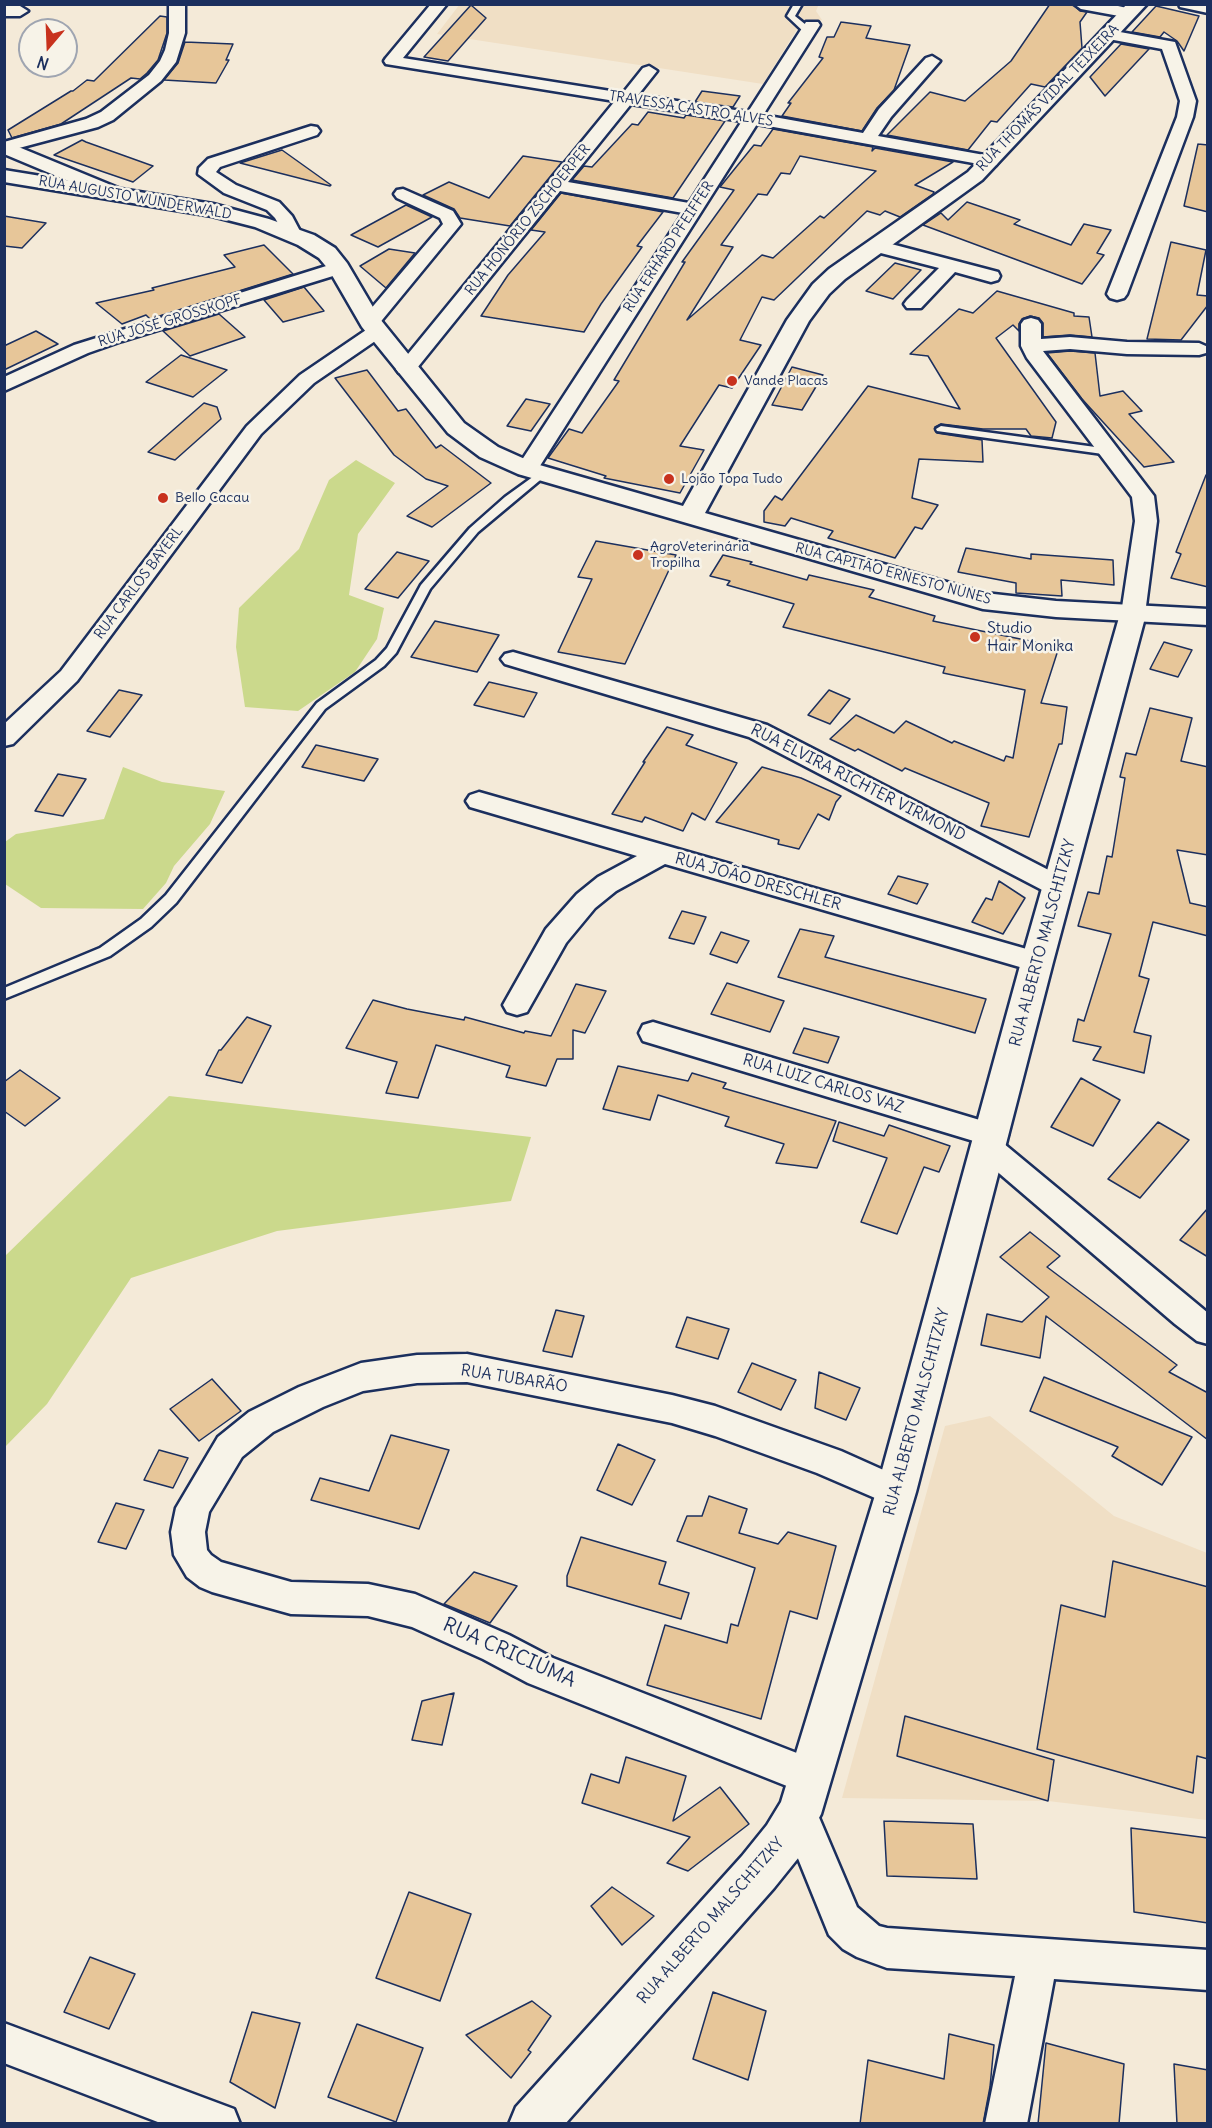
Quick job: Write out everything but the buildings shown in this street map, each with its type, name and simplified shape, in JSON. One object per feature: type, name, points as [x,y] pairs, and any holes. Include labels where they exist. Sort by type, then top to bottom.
[{"type":"main road","name":"RUA THOMÁS VIDAL TEIXEIRA","points":[[690,517],[806,308],[837,274],[958,190],[990,161],[1134,9]]},
{"type":"main road","points":[[4,147],[116,194]]},
{"type":"main road","name":"RUA AUGUSTO WUNDERWALD","points":[[4,176],[235,214],[292,233],[327,253],[339,268],[374,327],[406,369],[456,428],[489,452],[534,471],[690,517]]},
{"type":"main road","name":"RUA CAPITÃO ERNESTO NUNES","points":[[690,517],[983,601],[1056,609],[1208,617]]},
{"type":"main road","name":"RUA ALBERTO MALSCHITZKY","points":[[533,2124],[758,1872],[783,1841],[799,1814],[896,1492],[991,1142],[1037,962],[1133,614]]},
{"type":"street","points":[[4,147],[92,123],[107,116],[155,78],[168,62],[173,50],[177,33],[177,4]]},
{"type":"street","name":"TRAVESSA CASTRO ALVES","points":[[440,4],[392,61],[752,118],[990,161]]},
{"type":"street","points":[[1081,4],[1134,9]]},
{"type":"street","points":[[1186,4],[1208,8]]},
{"type":"street","name":"RUA ERHARD PFEIFFER","points":[[534,471],[618,327],[810,28]]},
{"type":"street","points":[[1109,35],[1168,45],[1188,102],[1185,117],[1117,294]]},
{"type":"street","points":[[867,139],[885,112],[932,61]]},
{"type":"street","name":"RUA HONÓRIO ZSCHOERPER","points":[[406,369],[649,71]]},
{"type":"street","points":[[292,233],[283,216],[273,206],[230,189],[207,174],[208,168],[214,163],[311,131]]},
{"type":"street","points":[[556,185],[693,209]]},
{"type":"street","name":"RUA CARLOS BAYERL","points":[[4,738],[69,676],[254,430],[307,379],[374,327],[452,224],[447,215],[403,194]]},
{"type":"street","points":[[876,246],[991,276]]},
{"type":"street","points":[[914,304],[952,265]]},
{"type":"street","name":"RUA JOSÉ GROSSKOPF","points":[[4,385],[81,349],[115,337],[339,268]]},
{"type":"street","points":[[1031,324],[1031,346],[1043,368],[1138,488],[1146,505],[1145,532],[1133,614]]},
{"type":"street","points":[[1031,346],[1080,343],[1127,348],[1199,349]]},
{"type":"street","name":"RUA ELVIRA RICHTER VIRMOND","points":[[513,659],[759,731],[1058,886]]},
{"type":"street","name":"RUA JOÃO DRESCHLER","points":[[479,801],[1037,962]]},
{"type":"street","points":[[517,1005],[556,936],[586,901],[607,884],[663,854]]},
{"type":"street","name":"RUA LUIZ CARLOS VAZ","points":[[653,1033],[991,1142]]},
{"type":"street","points":[[991,1142],[1186,1315],[1208,1331]]},
{"type":"street","name":"RUA TUBARÃO","points":[[199,1566],[191,1555],[188,1532],[193,1508],[230,1447],[261,1422],[311,1396],[361,1377],[417,1369],[467,1368],[672,1409],[767,1439],[829,1462],[896,1492]]},
{"type":"street","name":"RUA CRICIÚMA","points":[[199,1566],[212,1576],[291,1598],[368,1600],[415,1611],[495,1647],[541,1671],[812,1777]]},
{"type":"street","points":[[799,1814],[843,1921],[857,1935],[871,1943],[887,1948],[1208,1970]]},
{"type":"street","points":[[1006,2124],[1038,1959]]},
{"type":"street","points":[[4,2043],[219,2124]]},
{"type":"lane","points":[[798,4],[791,16],[810,28]]},
{"type":"lane","points":[[941,429],[1110,452]]},
{"type":"lane","points":[[4,994],[105,952],[146,923],[171,899],[321,706],[380,663],[392,650],[425,588],[474,530],[534,471]]},
{"type":"shaded area","points":[[460,4],[819,4],[816,11],[822,20],[802,21],[763,84],[437,34]]},
{"type":"shaded area","points":[[990,1416],[1114,1516],[1207,1553],[1207,1820],[1048,1801],[842,1798],[945,1426]]},
{"type":"green space","points":[[356,460],[395,483],[358,534],[349,595],[384,608],[377,639],[355,672],[298,711],[245,707],[236,647],[239,608],[299,549],[329,480]]},
{"type":"green space","points":[[123,767],[162,782],[225,791],[210,824],[174,866],[166,883],[143,909],[41,908],[5,884],[5,842],[16,834],[104,819]]},
{"type":"green space","points":[[169,1096],[531,1137],[511,1201],[277,1231],[131,1278],[47,1404],[5,1447],[5,1256]]},
{"type":"place","name":"Vande Placas","points":[[732,381]]},
{"type":"place","name":"Lojão Topa Tudo","points":[[669,479]]},
{"type":"place","name":"Bello Cacau","points":[[163,498]]},
{"type":"place","name":"AgroVeterinária Tropilha","points":[[638,555]]},
{"type":"place","name":"Studio Hair Monika","points":[[975,637]]}]
